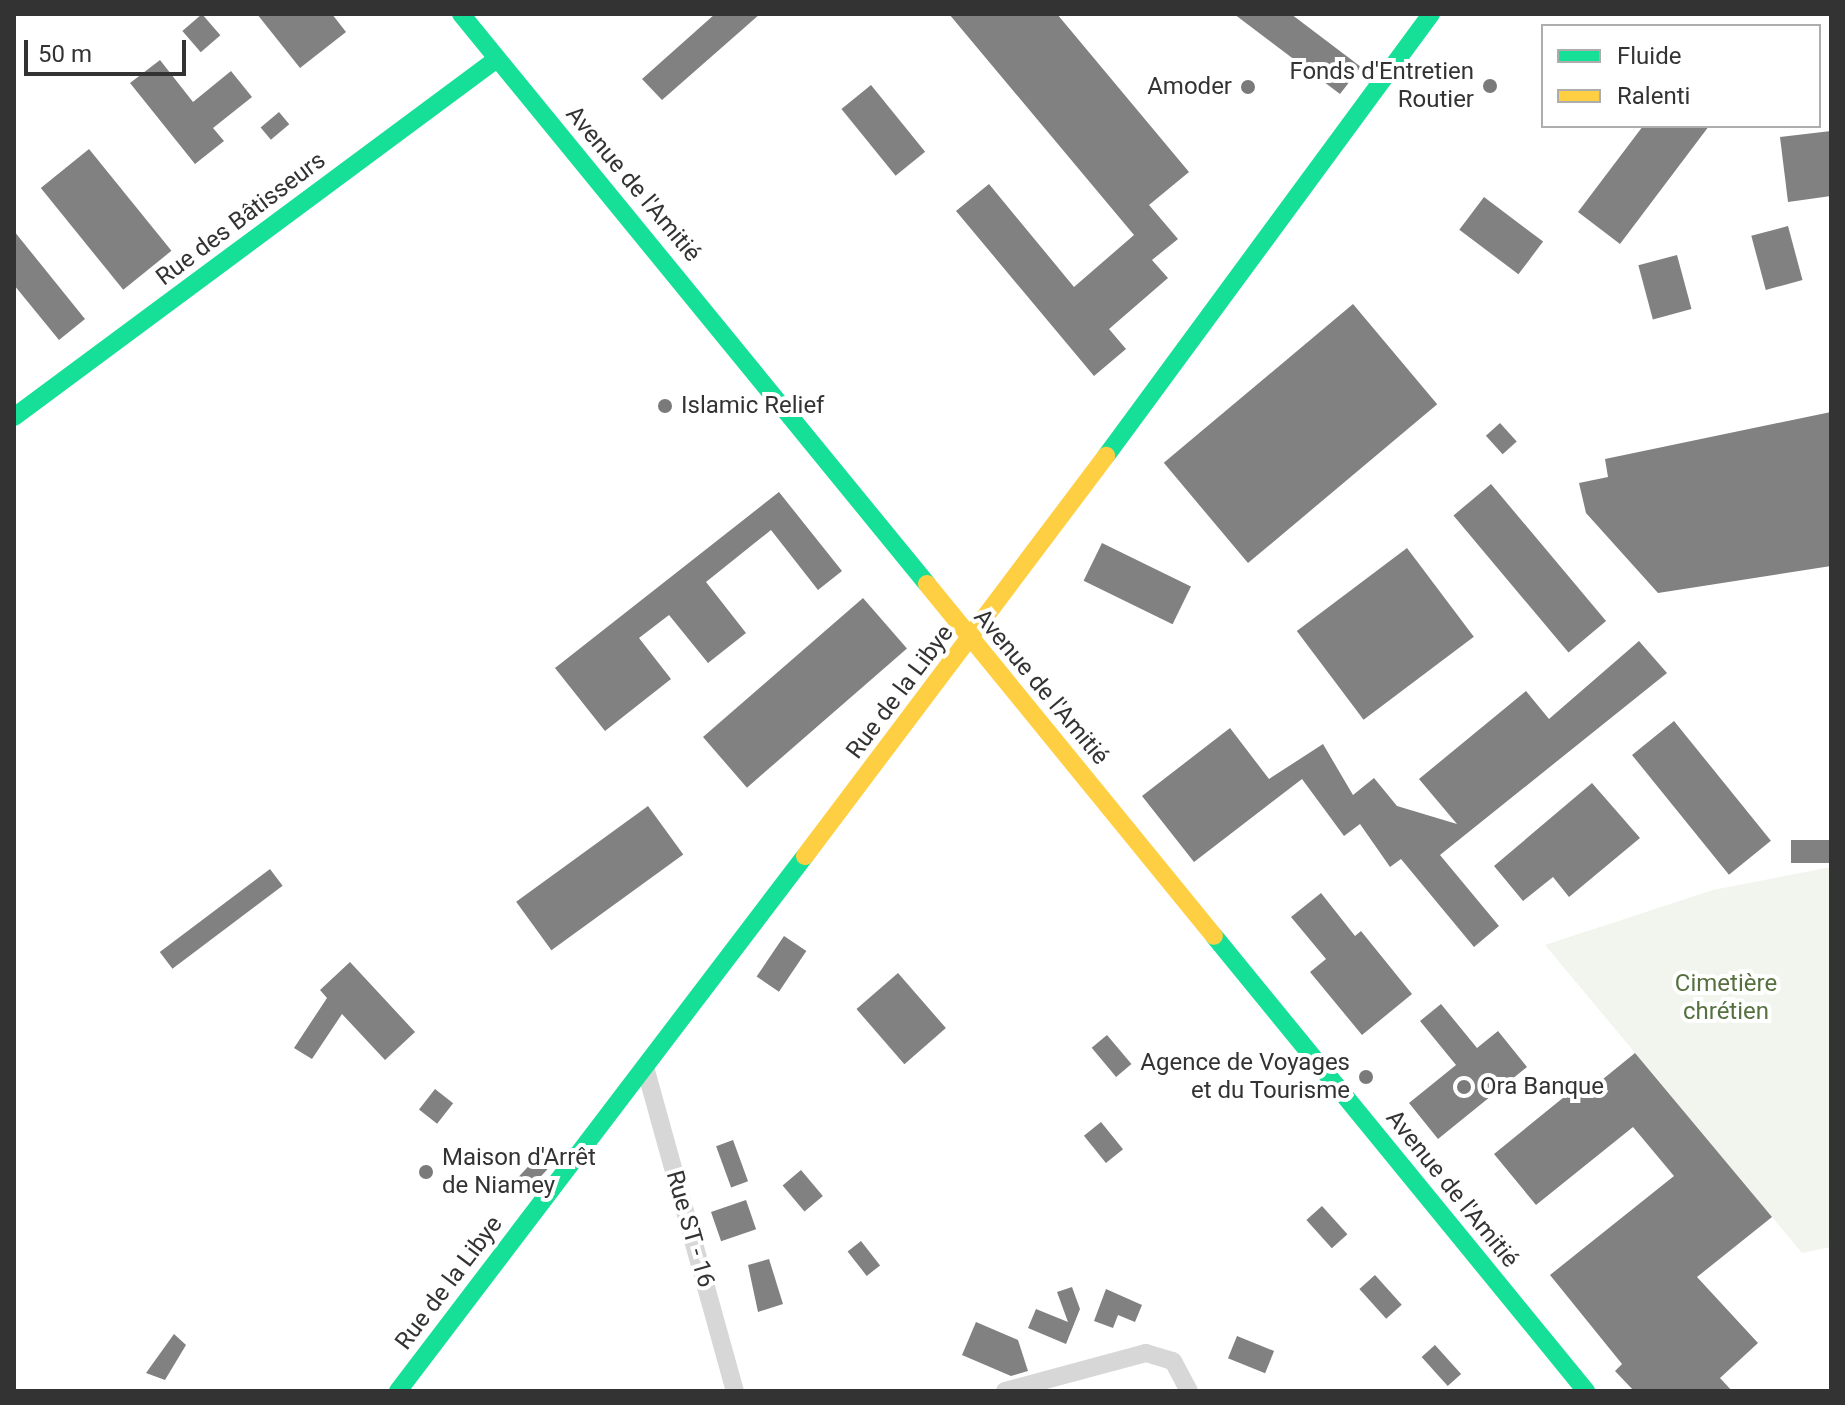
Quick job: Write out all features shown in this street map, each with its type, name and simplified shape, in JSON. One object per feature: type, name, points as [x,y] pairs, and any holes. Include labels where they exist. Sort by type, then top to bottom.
[{"type":"street","name":"Avenue de l'Amitié","points":[[461,14],[1585,1391]]},
{"type":"street","name":"Rue de la Libye","points":[[398,1391],[971,639],[1431,14]]},
{"type":"street","name":"Rue des Bâtisseurs","points":[[14,417],[497,59]]},
{"type":"street","name":"Rue ST - 16","points":[[645,1067],[735,1391]]},
{"type":"street","points":[[1005,1391],[1146,1353],[1173,1361],[1189,1391]]},
{"type":"green space","name":"Cimetière chrétien","points":[[1831,867],[1831,1247],[1802,1253],[1545,945],[1713,890]]},
{"type":"building","points":[[202,14],[220,35],[201,52],[182,31]]},
{"type":"building","points":[[257,14],[332,14],[346,32],[300,68]]},
{"type":"building","points":[[715,14],[760,14],[662,100],[642,79]]},
{"type":"building","points":[[949,14],[1057,14],[1189,172],[1149,205],[1178,239],[1152,260],[1168,278],[1109,329],[1126,349],[1094,376],[956,211],[989,184],[1074,287],[1134,235]]},
{"type":"building","points":[[1234,14],[1291,14],[1361,67],[1340,94]]},
{"type":"building","points":[[160,60],[193,102],[231,71],[252,97],[213,128],[224,141],[195,164],[130,83]]},
{"type":"building","points":[[871,85],[925,152],[896,176],[841,109]]},
{"type":"building","points":[[279,112],[289,124],[271,140],[261,127]]},
{"type":"building","points":[[1641,128],[1707,128],[1620,244],[1578,212]]},
{"type":"building","points":[[1831,131],[1831,196],[1788,202],[1780,137]]},
{"type":"building","points":[[89,149],[171,251],[123,290],[41,188]]},
{"type":"building","points":[[1484,197],[1543,242],[1518,274],[1459,230]]},
{"type":"building","points":[[1788,226],[1802,280],[1766,290],[1751,236]]},
{"type":"building","points":[[14,231],[85,319],[59,340],[14,285]]},
{"type":"building","points":[[1677,255],[1691,309],[1653,319],[1638,265]]},
{"type":"building","points":[[1353,304],[1437,404],[1248,563],[1164,463]]},
{"type":"building","points":[[1831,412],[1831,566],[1658,593],[1586,513],[1579,483],[1608,477],[1605,459]]},
{"type":"building","points":[[1500,423],[1517,442],[1503,454],[1486,436]]},
{"type":"building","points":[[1491,484],[1606,621],[1569,653],[1453,515]]},
{"type":"building","points":[[779,492],[842,571],[818,590],[771,530],[706,582],[746,633],[708,663],[669,615],[639,638],[671,679],[605,731],[555,668]]},
{"type":"building","points":[[1102,543],[1191,586],[1173,624],[1084,581]]},
{"type":"building","points":[[1407,548],[1474,637],[1364,720],[1297,631]]},
{"type":"building","points":[[863,598],[907,649],[747,788],[703,737]]},
{"type":"building","points":[[1639,641],[1667,673],[1440,855],[1499,926],[1474,947],[1401,859],[1390,867],[1360,824],[1344,836],[1302,779],[1194,862],[1142,796],[1230,728],[1269,779],[1323,744],[1353,795],[1374,778],[1397,806],[1457,824],[1419,779],[1526,691],[1549,719]]},
{"type":"building","points":[[1674,721],[1771,841],[1729,875],[1632,755]]},
{"type":"building","points":[[1592,783],[1640,838],[1569,897],[1553,877],[1523,901],[1494,866]]},
{"type":"building","points":[[648,806],[683,855],[551,950],[516,902]]},
{"type":"building","points":[[1791,840],[1831,840],[1831,863],[1791,863]]},
{"type":"building","points":[[270,869],[283,886],[172,969],[160,952]]},
{"type":"building","points":[[1321,893],[1355,936],[1361,931],[1412,994],[1362,1035],[1310,972],[1326,959],[1291,917]]},
{"type":"building","points":[[784,936],[806,951],[779,992],[757,977]]},
{"type":"building","points":[[350,962],[415,1032],[385,1060],[342,1014],[312,1059],[294,1048],[327,998],[320,990]]},
{"type":"building","points":[[898,973],[946,1028],[904,1064],[856,1009]]},
{"type":"building","points":[[1441,1004],[1477,1048],[1498,1031],[1527,1067],[1438,1139],[1409,1103],[1456,1065],[1420,1021]]},
{"type":"building","points":[[1107,1035],[1131,1064],[1116,1077],[1092,1048]]},
{"type":"building","points":[[1635,1053],[1772,1217],[1697,1277],[1758,1343],[1720,1378],[1732,1391],[1634,1391],[1615,1371],[1622,1364],[1550,1275],[1674,1176],[1633,1127],[1536,1205],[1494,1154],[1585,1080],[1592,1088]]},
{"type":"building","points":[[435,1089],[453,1103],[437,1124],[419,1109]]},
{"type":"building","points":[[1101,1122],[1123,1149],[1106,1163],[1084,1136]]},
{"type":"building","points":[[733,1140],[748,1181],[731,1188],[716,1146]]},
{"type":"building","points":[[537,1157],[549,1168],[526,1192],[514,1181]]},
{"type":"building","points":[[801,1170],[823,1196],[804,1211],[783,1185]]},
{"type":"building","points":[[746,1200],[756,1229],[721,1241],[711,1212]]},
{"type":"building","points":[[1322,1206],[1347,1234],[1332,1248],[1306,1220]]},
{"type":"building","points":[[861,1241],[880,1265],[867,1276],[848,1251]]},
{"type":"building","points":[[769,1259],[783,1304],[758,1312],[748,1265]]},
{"type":"building","points":[[1375,1275],[1402,1305],[1386,1319],[1359,1289]]},
{"type":"building","points":[[1072,1287],[1080,1309],[1066,1344],[1028,1328],[1036,1309],[1068,1322],[1057,1292]]},
{"type":"building","points":[[1106,1289],[1142,1305],[1135,1322],[1118,1315],[1113,1328],[1094,1321]]},
{"type":"building","points":[[976,1322],[1018,1340],[1028,1371],[1011,1376],[962,1355]]},
{"type":"building","points":[[174,1334],[186,1345],[165,1380],[146,1373]]},
{"type":"building","points":[[1237,1336],[1274,1351],[1265,1373],[1228,1358]]},
{"type":"building","points":[[1435,1345],[1461,1374],[1448,1386],[1422,1357]]},
{"type":"traffic: fast","points":[[461,14],[927,584]]},
{"type":"traffic: fast","points":[[1106,456],[1431,14]]},
{"type":"traffic: fast","points":[[14,417],[497,59]]},
{"type":"traffic: fast","points":[[398,1391],[805,856]]},
{"type":"traffic: fast","points":[[1214,936],[1586,1391]]},
{"type":"traffic: slow","points":[[805,856],[1106,456]]},
{"type":"traffic: slow","points":[[927,584],[1214,936]]},
{"type":"place","name":"Fonds d'Entretien Routier","points":[[1490,86]]},
{"type":"place","name":"Amoder","points":[[1248,87]]},
{"type":"place","name":"Islamic Relief","points":[[665,406]]},
{"type":"place","name":"Agence de Voyages et du Tourisme","points":[[1366,1077]]},
{"type":"place","name":"Ora Banque","points":[[1464,1087]]},
{"type":"place","name":"Maison d'Arrêt de Niamey","points":[[426,1172]]}]
